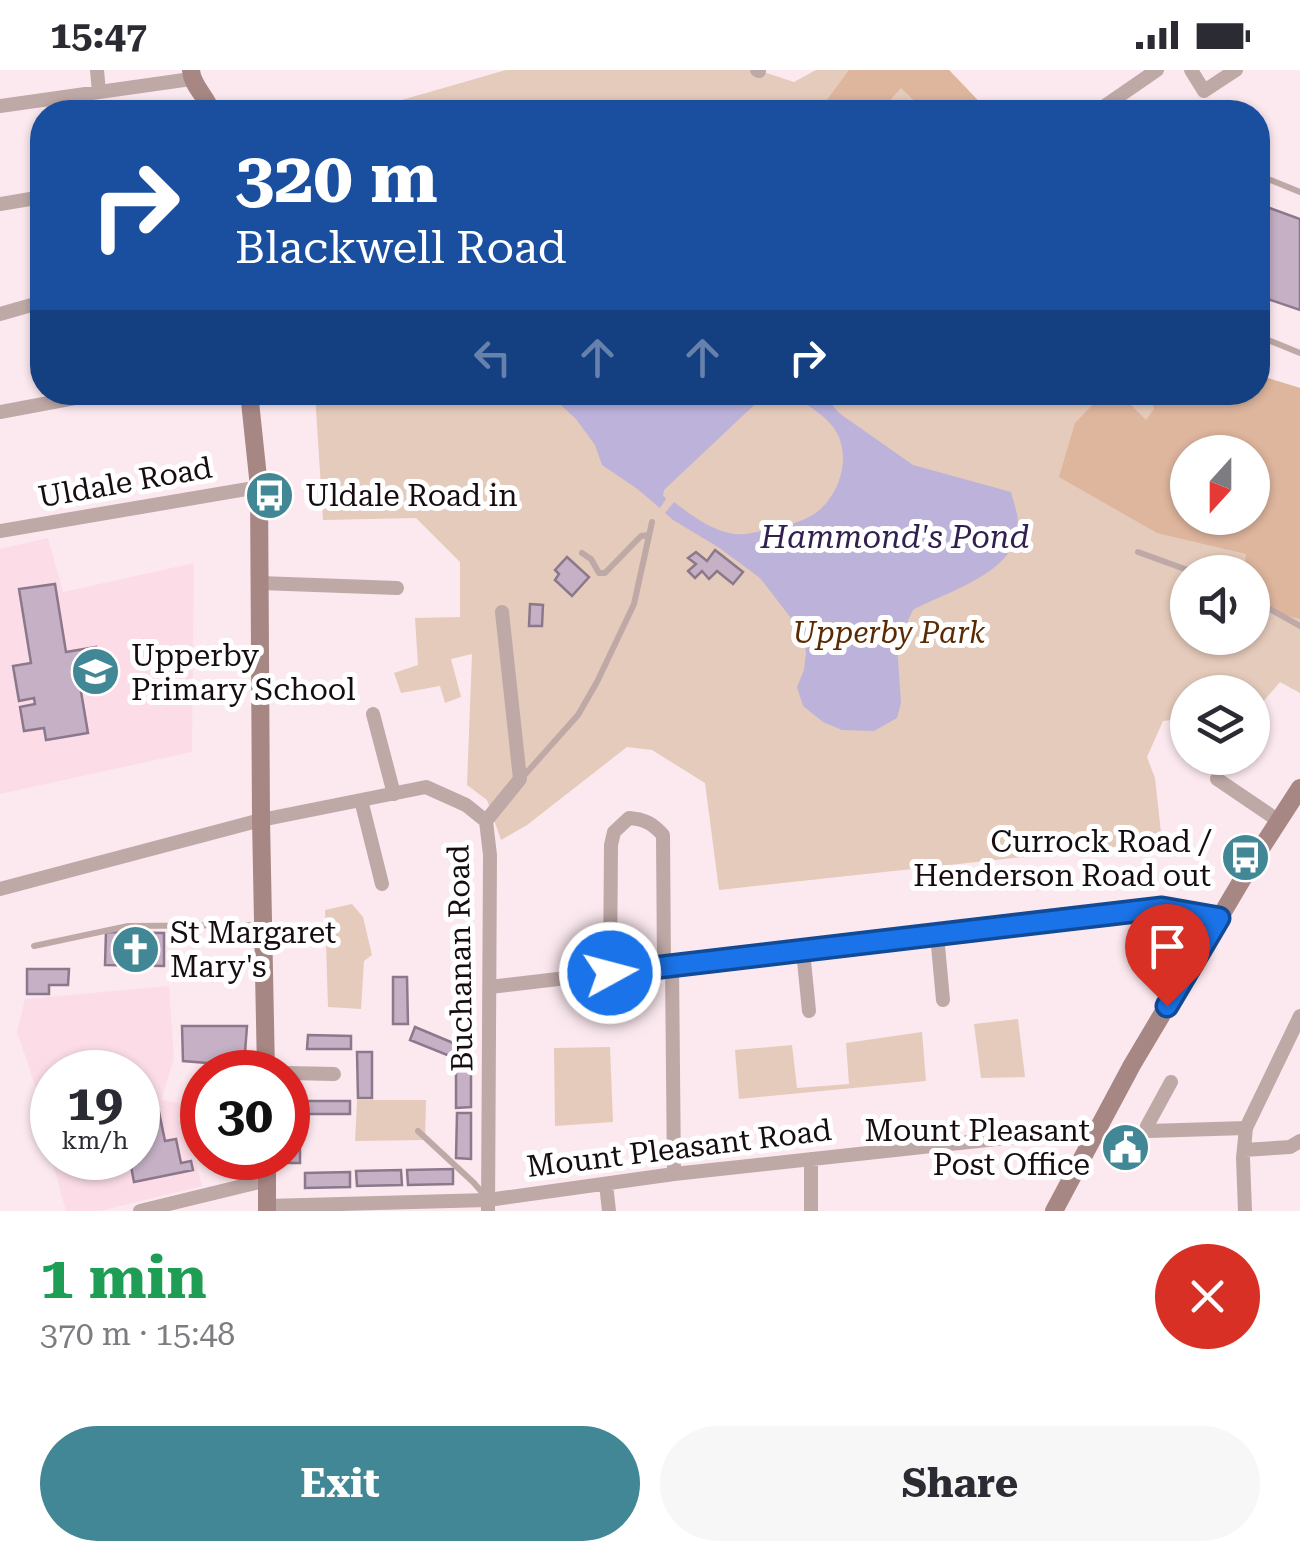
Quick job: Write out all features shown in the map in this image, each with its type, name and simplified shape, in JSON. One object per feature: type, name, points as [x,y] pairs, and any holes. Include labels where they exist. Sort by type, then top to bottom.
[{"type":"street","points":[[97,70],[99,92]]},
{"type":"street","points":[[1114,100],[1158,70]]},
{"type":"street","points":[[1191,70],[1204,91],[1236,70]]},
{"type":"street","points":[[42,100],[191,74],[206,100]]},
{"type":"street","points":[[0,106],[30,102]]},
{"type":"street","points":[[0,204],[30,199]]},
{"type":"street","points":[[0,314],[30,305]]},
{"type":"street","points":[[0,412],[38,405]]},
{"type":"street","points":[[250,405],[259,487],[266,1050]]},
{"type":"street","name":"Uldale Road","points":[[0,531],[259,487]]},
{"type":"street","points":[[260,583],[397,588]]},
{"type":"street","points":[[486,821],[520,780],[502,612]]},
{"type":"street","points":[[373,714],[394,794]]},
{"type":"street","points":[[1217,779],[1279,820]]},
{"type":"street","name":"Buchanan Road","points":[[0,889],[261,820],[426,788],[466,805],[486,821],[490,856],[488,1206]]},
{"type":"street","points":[[1054,1211],[1097,1128],[1219,918],[1300,788]]},
{"type":"street","points":[[362,800],[382,884]]},
{"type":"street","points":[[610,973],[611,845],[614,832],[629,818],[642,818],[664,835],[674,1174]]},
{"type":"street","points":[[490,987],[1162,908],[1219,918]]},
{"type":"street","points":[[936,935],[943,1000]]},
{"type":"street","points":[[802,950],[810,1011]]},
{"type":"street","points":[[1245,1211],[1246,1128],[1300,1016]]},
{"type":"street","points":[[310,1073],[334,1074]]},
{"type":"street","points":[[1171,1082],[1147,1126],[1149,1130],[1246,1128]]},
{"type":"street","name":"Mount Pleasant Road","points":[[267,1208],[488,1206],[674,1174],[1097,1128]]},
{"type":"street","points":[[1244,1150],[1290,1147],[1300,1141]]},
{"type":"street","points":[[811,1159],[812,1211]]},
{"type":"street","points":[[140,1211],[267,1180],[267,1208]]},
{"type":"street","points":[[606,1184],[609,1211]]},
{"type":"lane","points":[[1270,180],[1300,192]]},
{"type":"lane","points":[[1270,341],[1300,353]]},
{"type":"lane","points":[[520,780],[578,716],[597,682],[634,604],[652,522]]},
{"type":"lane","points":[[582,554],[600,573],[605,573],[642,536],[649,535]]},
{"type":"lane","points":[[1138,552],[1170,564]]},
{"type":"lane","points":[[1270,609],[1300,626]]},
{"type":"lane","points":[[34,946],[128,926],[263,926]]},
{"type":"lane","points":[[418,1131],[474,1182],[488,1206]]},
{"type":"shaded area","points":[[849,70],[949,70],[978,100],[914,100],[901,88],[890,100],[827,100]]},
{"type":"shaded area","points":[[1270,379],[1300,388],[1300,619],[1270,611],[1270,555],[1246,555],[1157,533],[1059,477],[1075,423],[1092,405],[1131,405],[1146,420],[1153,405],[1270,405]]},
{"type":"shaded area","name":"Upperby Primary School","points":[[48,538],[63,592],[194,563],[192,752],[0,794],[0,549]]},
{"type":"shaded area","points":[[169,986],[174,1059],[161,1100],[180,1103],[180,1180],[200,1180],[202,1186],[100,1211],[66,1211],[57,1180],[160,1180],[160,1050],[30,1050],[30,1070],[17,1032],[25,999]]},
{"type":"green space","points":[[506,70],[757,70],[794,82],[816,70],[949,70],[978,100],[402,100]]},
{"type":"green space","name":"Upperby Park","points":[[1270,379],[1300,388],[1300,693],[1280,682],[1270,694],[1270,675],[1170,675],[1170,720],[1163,721],[1147,757],[1155,778],[1162,842],[719,890],[705,783],[652,750],[627,747],[527,825],[501,840],[487,800],[467,785],[472,654],[451,659],[461,697],[445,703],[440,686],[401,693],[394,673],[418,665],[415,618],[460,617],[460,562],[416,518],[323,520],[316,405],[1270,405]]},
{"type":"green space","points":[[352,904],[363,917],[372,955],[364,961],[361,1009],[328,1007],[325,910]]},
{"type":"green space","points":[[1018,1019],[1025,1077],[981,1078],[974,1024]]},
{"type":"green space","points":[[922,1032],[926,1081],[739,1099],[735,1050],[792,1045],[797,1088],[849,1084],[846,1043]]},
{"type":"green space","points":[[610,1047],[613,1122],[555,1126],[554,1048]]},
{"type":"green space","points":[[357,1100],[426,1100],[425,1140],[355,1141]]},
{"type":"water","points":[[561,405],[754,405],[664,490],[666,499],[660,508],[602,465],[595,445]]},
{"type":"water","name":"Hammond's Pond","points":[[808,405],[833,405],[913,465],[1011,492],[1017,515],[1015,540],[995,567],[913,610],[897,644],[901,703],[897,718],[874,731],[842,730],[823,722],[803,706],[797,687],[806,653],[794,622],[760,578],[665,513],[674,502],[711,526],[739,534],[806,519],[825,505],[840,477],[841,445],[826,419]]},
{"type":"building","points":[[1270,208],[1300,219],[1300,310],[1270,300]]},
{"type":"building","points":[[715,550],[743,572],[733,584],[717,571],[709,579],[702,571],[695,578],[688,571],[696,564],[688,558],[696,552],[707,561]]},
{"type":"building","points":[[567,557],[589,577],[572,596],[555,580],[559,574],[555,570]]},
{"type":"building","points":[[55,584],[66,652],[96,647],[99,665],[77,668],[88,733],[46,740],[44,728],[24,731],[20,707],[35,704],[34,698],[19,701],[13,666],[31,663],[19,589]]},
{"type":"building","points":[[530,604],[543,605],[542,626],[529,626]]},
{"type":"building","name":"St Margaret Mary's","points":[[106,932],[164,933],[164,966],[105,965]]},
{"type":"building","points":[[27,969],[69,969],[68,985],[49,985],[49,994],[27,994]]},
{"type":"building","points":[[393,977],[407,977],[408,1024],[393,1024]]},
{"type":"building","points":[[182,1026],[247,1026],[245,1050],[183,1050]]},
{"type":"building","points":[[415,1027],[458,1045],[452,1057],[410,1040]]},
{"type":"building","points":[[308,1035],[351,1036],[351,1049],[307,1049]]},
{"type":"building","points":[[357,1052],[372,1052],[372,1098],[358,1098]]},
{"type":"building","points":[[456,1061],[471,1061],[471,1107],[456,1108]]},
{"type":"building","points":[[310,1101],[350,1101],[350,1114],[310,1114]]},
{"type":"building","points":[[457,1113],[471,1113],[471,1159],[456,1158]]},
{"type":"building","points":[[160,1117],[165,1141],[176,1139],[180,1173],[160,1177]]},
{"type":"building","points":[[453,1169],[453,1184],[408,1185],[407,1170]]},
{"type":"building","points":[[401,1170],[402,1185],[357,1186],[356,1171]]},
{"type":"building","points":[[350,1172],[350,1187],[305,1188],[310,1173]]},
{"type":"place","name":"Uldale Road in","points":[[270,495]]},
{"type":"place","name":"Upperby Primary School","points":[[96,672]]},
{"type":"place","name":"Currock Road / Henderson Road out","points":[[1246,858]]},
{"type":"place","name":"St Margaret Mary's","points":[[135,949]]},
{"type":"place","name":"Mount Pleasant Post Office","points":[[1125,1147]]},
{"type":"route","points":[[610,973],[1162,908],[1219,918],[1167,1006]]}]
